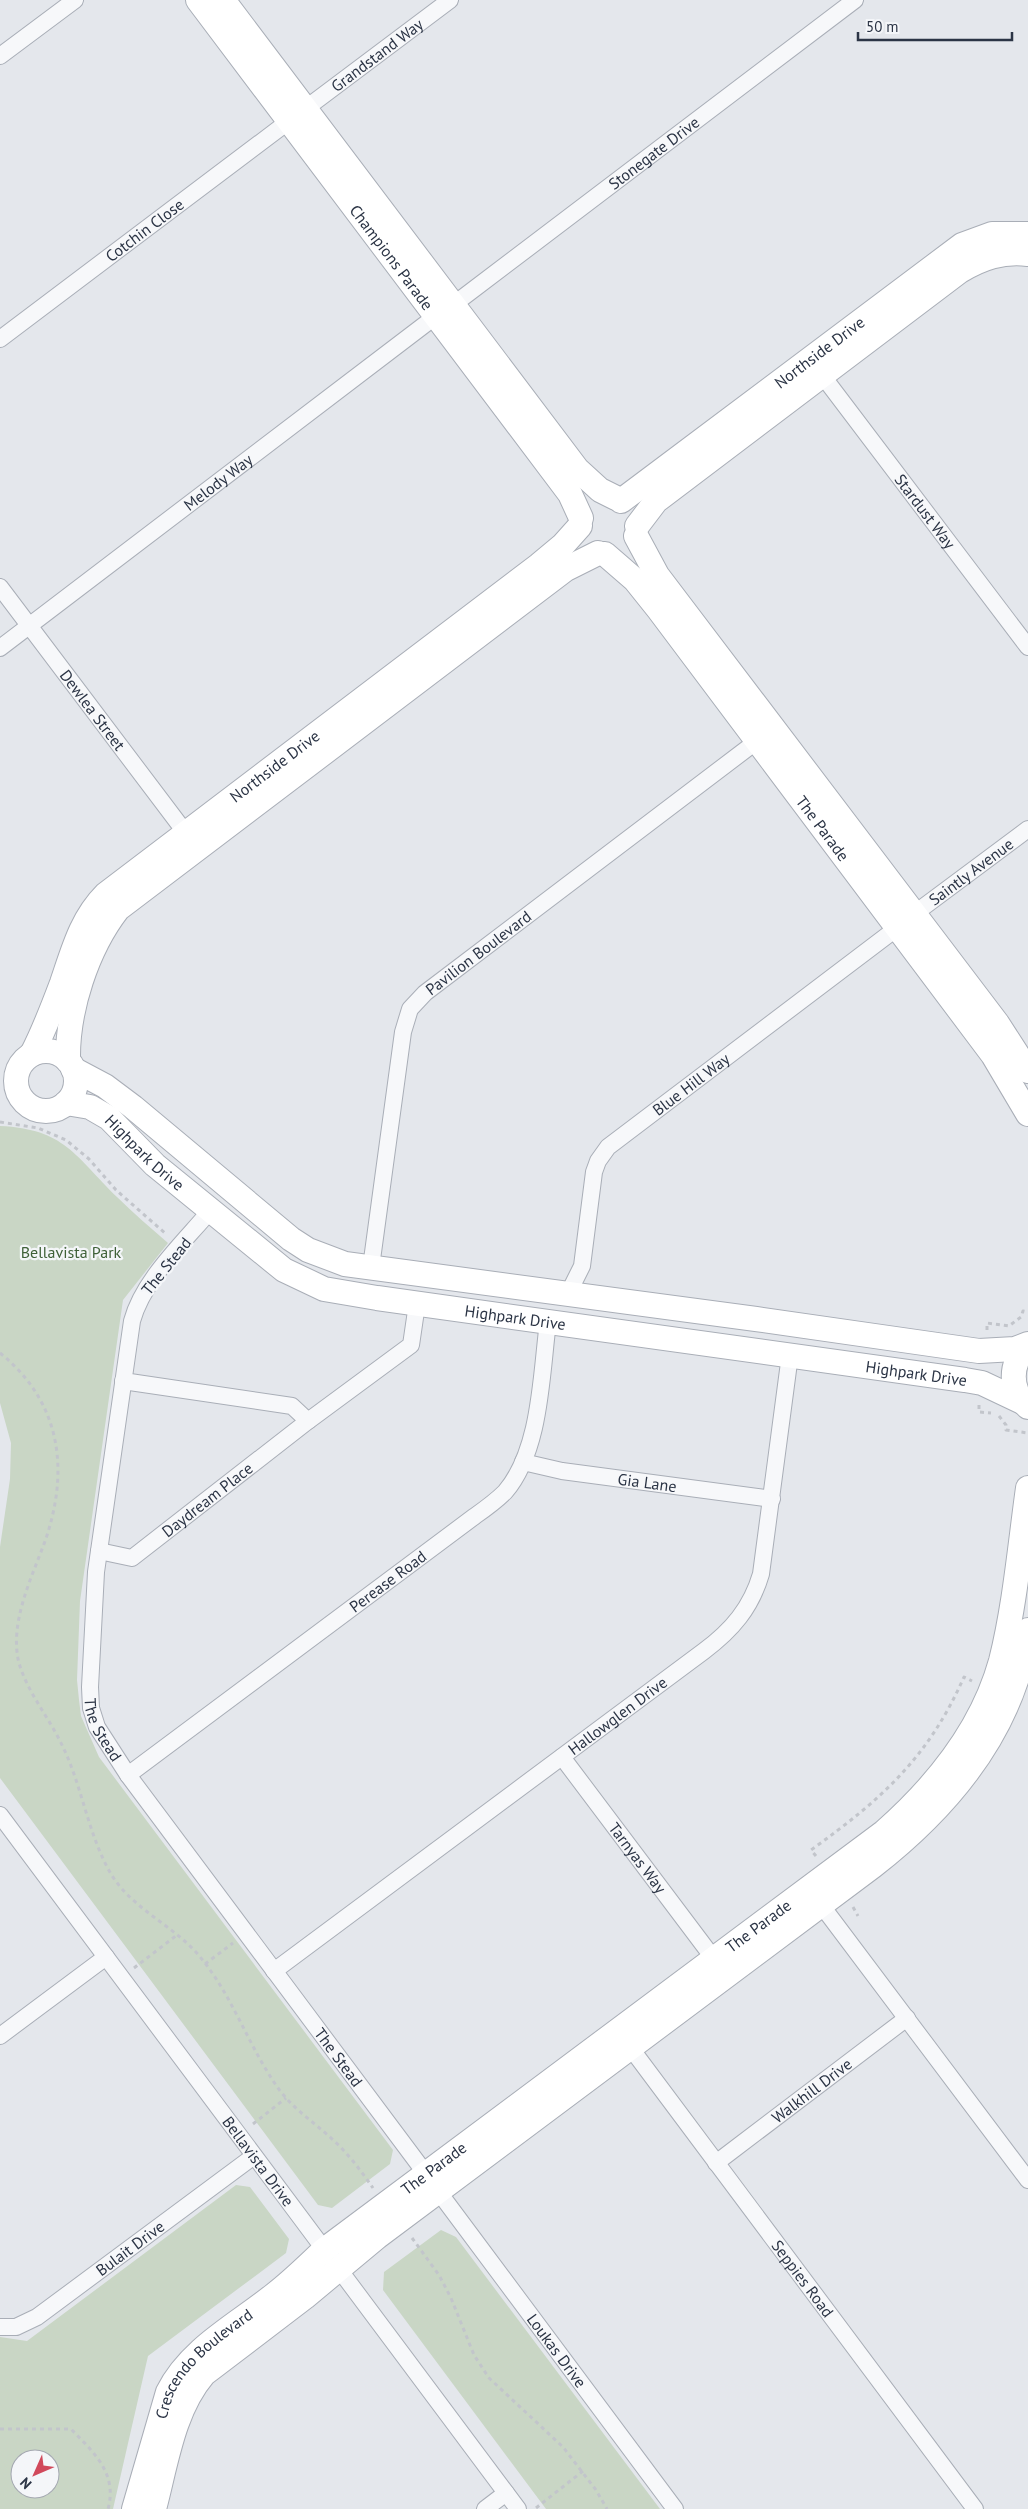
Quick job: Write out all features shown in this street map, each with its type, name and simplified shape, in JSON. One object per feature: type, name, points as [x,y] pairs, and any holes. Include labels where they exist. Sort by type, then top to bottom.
[{"type":"street","points":[[0,56],[75,0]]},
{"type":"street","name":"Champions Parade","points":[[198,0],[297,115],[445,311],[570,494],[580,522]]},
{"type":"street","name":"Champions Parade","points":[[223,0],[297,115]]},
{"type":"street","name":"Grandstand Way","points":[[297,115],[450,0]]},
{"type":"street","name":"Stonegate Drive","points":[[445,311],[854,0]]},
{"type":"street","name":"Cotchin Close","points":[[0,339],[297,115]]},
{"type":"street","name":"Northside Drive","points":[[636,531],[656,501],[962,245],[992,234],[1028,234]]},
{"type":"street","name":"Northside Drive","points":[[619,500],[967,267],[1001,254],[1028,254]]},
{"type":"street","name":"Champions Parade","points":[[445,311],[577,469],[600,490],[619,500]]},
{"type":"street","name":"Melody Way","points":[[0,648],[445,311]]},
{"type":"street","name":"Stardust Way","points":[[816,367],[1028,647]]},
{"type":"street","points":[[601,498],[619,500],[633,511],[636,531],[624,550],[614,554],[601,553],[583,539],[580,522],[588,506],[594,501],[601,498]]},
{"type":"street","name":"Northside Drive","points":[[71,1065],[68,1036],[71,1015],[97,944],[107,923],[118,909],[192,841],[563,546],[580,522]]},
{"type":"street","name":"The Parade","points":[[636,531],[657,575],[766,735],[906,921],[993,1055],[1028,1114]]},
{"type":"street","name":"Northside Drive","points":[[29,1056],[47,1024],[80,930],[95,905],[118,883],[192,841],[566,569],[601,553]]},
{"type":"street","name":"The Parade","points":[[601,553],[635,580],[766,735]]},
{"type":"street","name":"Dewlea Street","points":[[0,587],[192,841]]},
{"type":"street","name":"Pavilion Boulevard","points":[[371,1267],[403,1032],[410,1009],[425,993],[766,735]]},
{"type":"street","name":"Saintly Avenue","points":[[906,921],[1028,829]]},
{"type":"street","name":"The Parade","points":[[906,921],[996,1023],[1028,1071]]},
{"type":"street","name":"Blue Hill Way","points":[[568,1294],[582,1266],[594,1172],[598,1161],[608,1147],[906,921]]},
{"type":"street","points":[[0,1064],[51,1052],[71,1065],[75,1087],[66,1103],[48,1110],[39,1110],[23,1100],[0,1093]]},
{"type":"street","points":[[23,1100],[18,1092],[17,1074],[29,1056]]},
{"type":"street","name":"Highpark Drive","points":[[71,1065],[133,1106],[269,1221],[308,1250],[345,1264],[756,1319],[979,1352],[1015,1349],[1028,1345]]},
{"type":"street","name":"Highpark Drive","points":[[66,1103],[90,1107],[109,1118],[155,1164],[284,1270],[304,1280],[345,1293],[965,1380],[982,1383],[1026,1406]]},
{"type":"street","name":"The Stead","points":[[210,1211],[147,1287],[135,1308],[123,1381],[92,1611],[91,1708],[99,1731],[128,1775],[432,2183]]},
{"type":"street","name":"Daydream Place","points":[[99,1551],[132,1558],[308,1421],[411,1344],[417,1304]]},
{"type":"street","name":"Perease Road","points":[[128,1775],[492,1504],[505,1492],[523,1462],[532,1435],[548,1322]]},
{"type":"street","points":[[1026,1406],[1016,1390],[1013,1377],[1015,1364],[1021,1352],[1028,1345]]},
{"type":"street","name":"Hallowglen Drive","points":[[274,1971],[723,1636],[737,1622],[756,1592],[761,1574],[790,1355]]},
{"type":"street","points":[[123,1381],[292,1406],[308,1421]]},
{"type":"street","name":"Gia Lane","points":[[523,1462],[562,1471],[772,1499]]},
{"type":"street","name":"The Parade","points":[[324,2250],[432,2183],[630,2047],[815,1896],[918,1829],[965,1776],[982,1751],[1006,1703],[1021,1642],[1028,1488]]},
{"type":"street","name":"The Parade","points":[[834,1882],[924,1795],[968,1736],[991,1688],[1021,1642]]},
{"type":"street","name":"Tarnyas Way","points":[[562,1757],[714,1959]]},
{"type":"street","name":"Bellavista Drive","points":[[0,1815],[518,2509]]},
{"type":"street","points":[[815,1896],[1028,2180]]},
{"type":"street","name":"The Parade","points":[[340,2270],[432,2183],[714,1959],[815,1896]]},
{"type":"street","points":[[0,2036],[106,1957]]},
{"type":"street","name":"Walkhill Drive","points":[[716,2163],[907,2018]]},
{"type":"street","name":"Seppies Road","points":[[630,2047],[975,2509]]},
{"type":"street","name":"Bulait Drive","points":[[0,2327],[16,2327],[37,2317],[254,2156]]},
{"type":"street","name":"Loukas Drive","points":[[432,2183],[675,2509]]},
{"type":"street","name":"Crescendo Boulevard","points":[[134,2509],[163,2407],[175,2378],[199,2352],[276,2293],[324,2250]]},
{"type":"street","name":"Crescendo Boulevard","points":[[154,2509],[180,2413],[193,2386],[222,2359],[340,2270]]},
{"type":"street","points":[[485,2509],[506,2493]]},
{"type":"path","points":[[0,1122],[38,1128],[66,1140],[89,1159],[116,1190],[181,1246]]},
{"type":"path","points":[[858,1916],[811,1850],[878,1799],[913,1763],[943,1720],[964,1677],[991,1688]]},
{"type":"path","points":[[206,1964],[246,1933]]},
{"type":"path","points":[[121,1978],[178,1935]]},
{"type":"path","points":[[238,2135],[286,2098]]},
{"type":"path","points":[[0,2429],[71,2429],[103,2463],[110,2482],[108,2509]]},
{"type":"path","points":[[535,2509],[583,2471]]},
{"type":"green space","name":"Bellavista Park","points":[[0,1126],[22,1128],[40,1133],[55,1139],[67,1147],[123,1203],[168,1243],[123,1300],[80,1601],[77,1680],[81,1716],[99,1757],[393,2150],[390,2164],[332,2208],[318,2205],[0,1778],[0,1547],[10,1479],[11,1443],[0,1403]]},
{"type":"green space","points":[[236,2185],[250,2187],[289,2239],[286,2253],[148,2356],[113,2509],[0,2509],[0,2337],[27,2341]]},
{"type":"green space","points":[[441,2230],[456,2237],[660,2509],[546,2509],[383,2290],[384,2272]]}]
